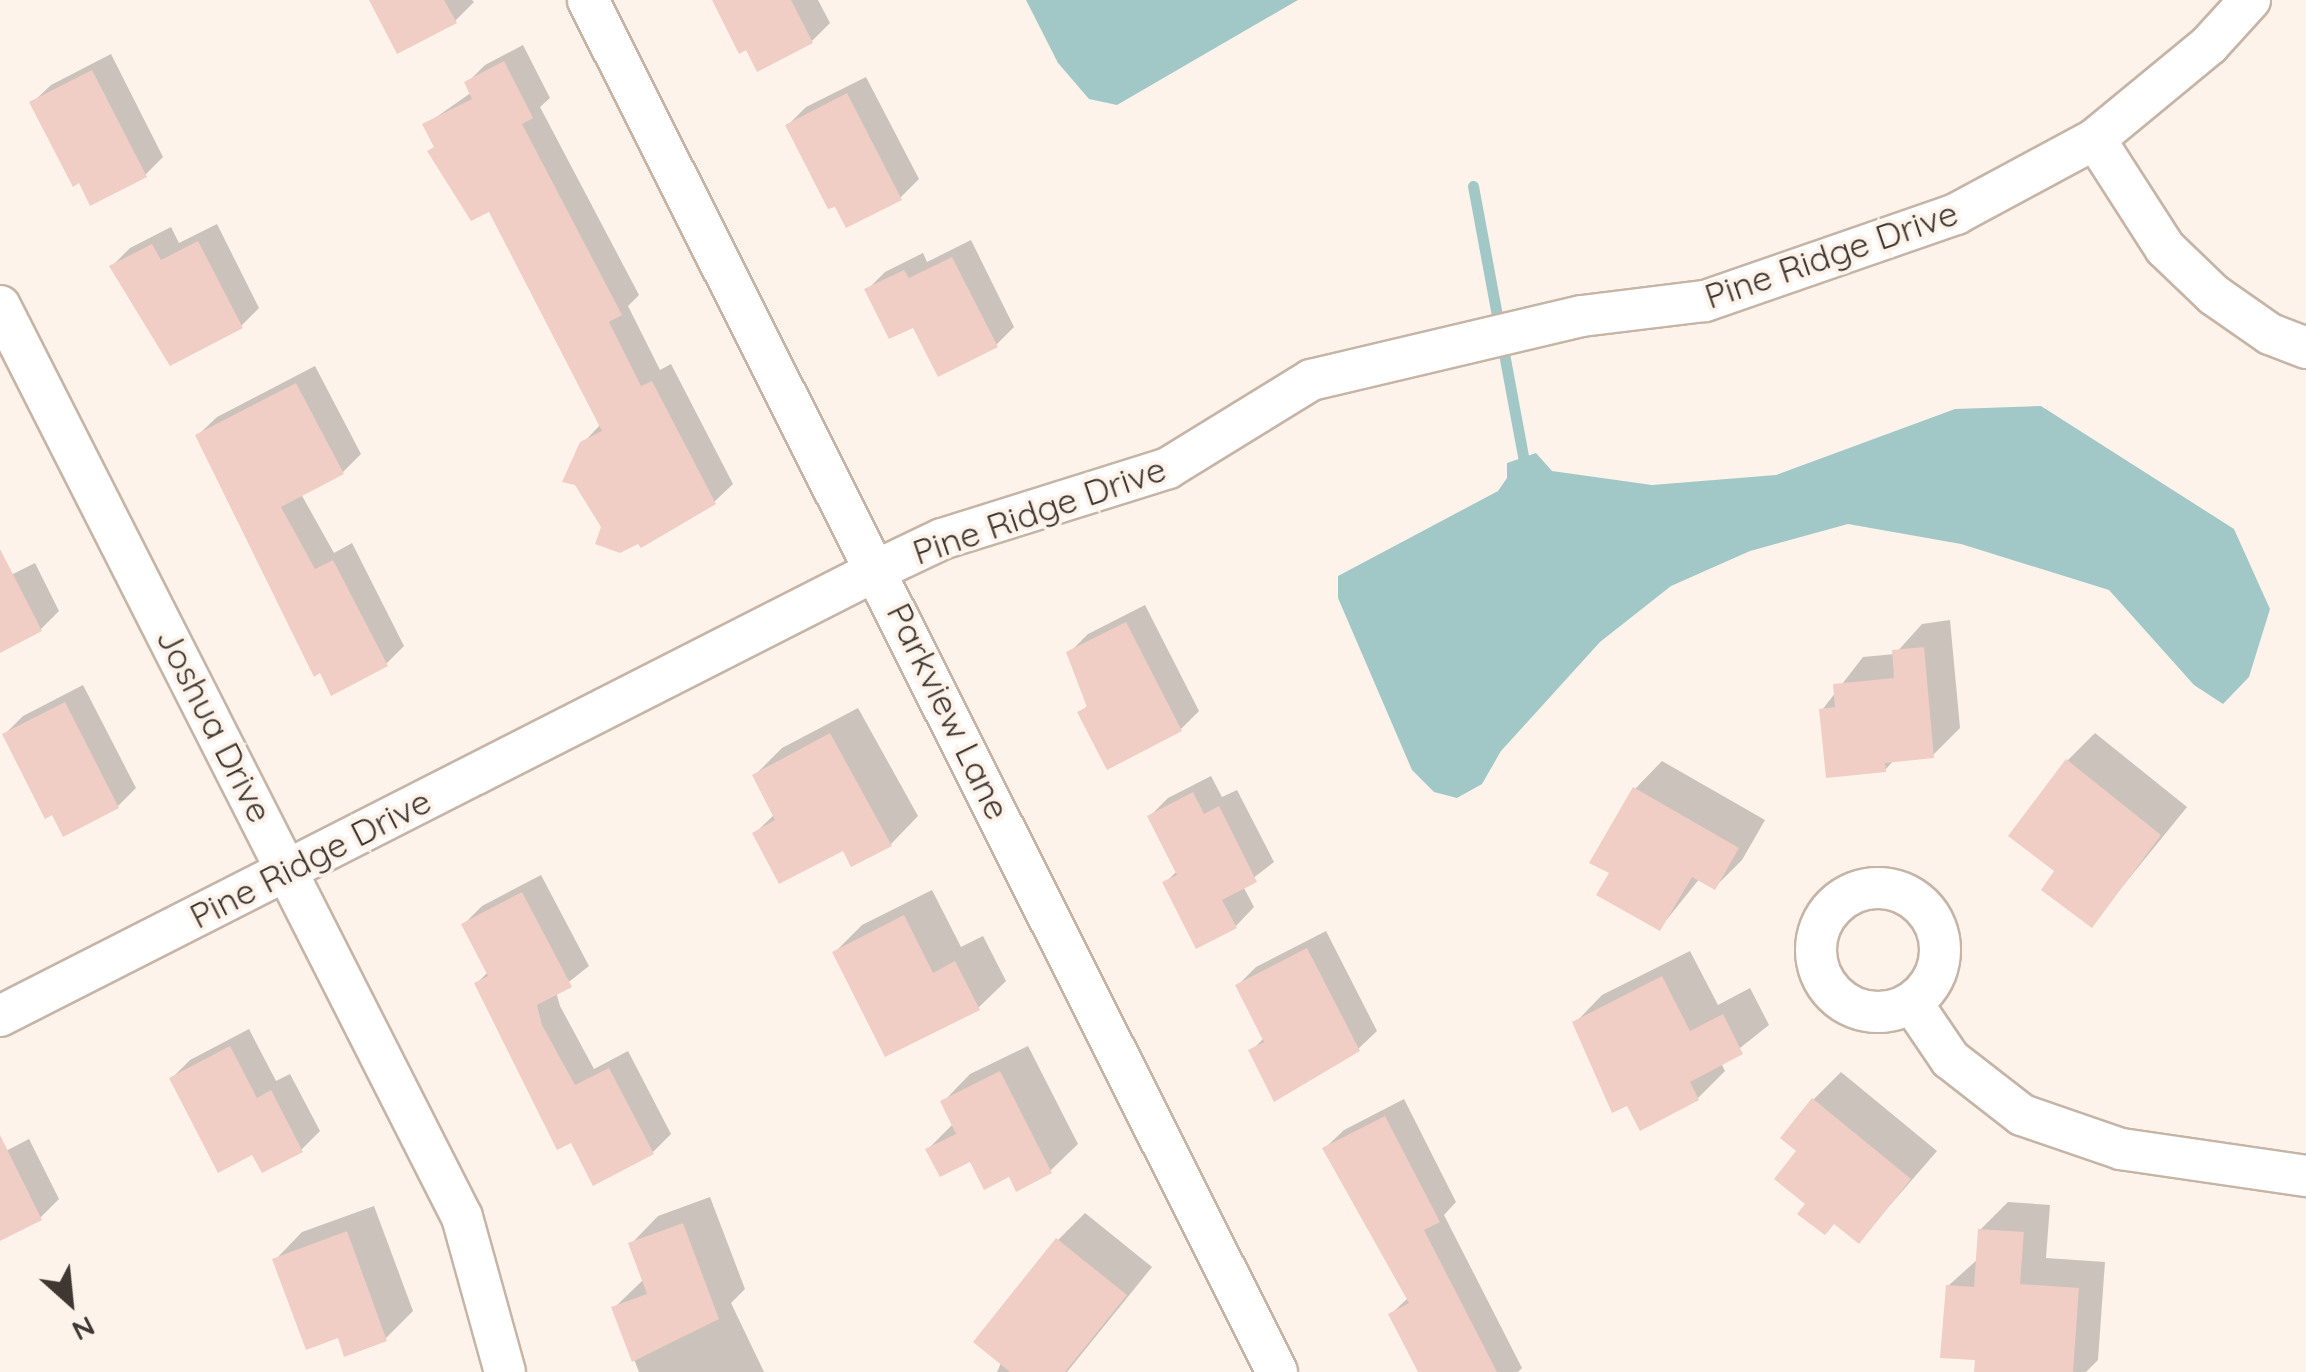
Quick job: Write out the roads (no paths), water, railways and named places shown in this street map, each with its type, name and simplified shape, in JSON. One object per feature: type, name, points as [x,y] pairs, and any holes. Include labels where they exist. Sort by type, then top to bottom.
[{"type":"street","name":"Parkview Lane","points":[[588,0],[879,569],[1278,1372]]},
{"type":"street","name":"Pine Ridge Drive","points":[[0,1016],[879,569],[942,539],[1168,468],[1312,380],[1582,316],[1706,301],[1956,214],[2095,139],[2209,45],[2250,0]]},
{"type":"street","points":[[2095,139],[2165,248],[2214,296],[2270,334],[2306,348]]},
{"type":"street","name":"Joshua Drive","points":[[0,306],[289,869],[462,1218],[505,1372]]},
{"type":"street","points":[[1912,1003],[1950,1059],[2022,1116],[2120,1149],[2306,1176]]},
{"type":"water","points":[[1026,0],[1298,0],[1117,105],[1089,99],[1058,63]]},
{"type":"water","points":[[2041,406],[2234,529],[2270,609],[2249,677],[2223,704],[2194,685],[2109,590],[1961,544],[1848,524],[1750,551],[1671,586],[1600,642],[1501,751],[1482,784],[1457,798],[1434,792],[1412,770],[1338,598],[1338,576],[1498,491],[1507,478],[1507,463],[1536,453],[1552,471],[1652,485],[1776,475],[1955,409]]},
{"type":"waterway","points":[[1473,186],[1523,457]]}]
